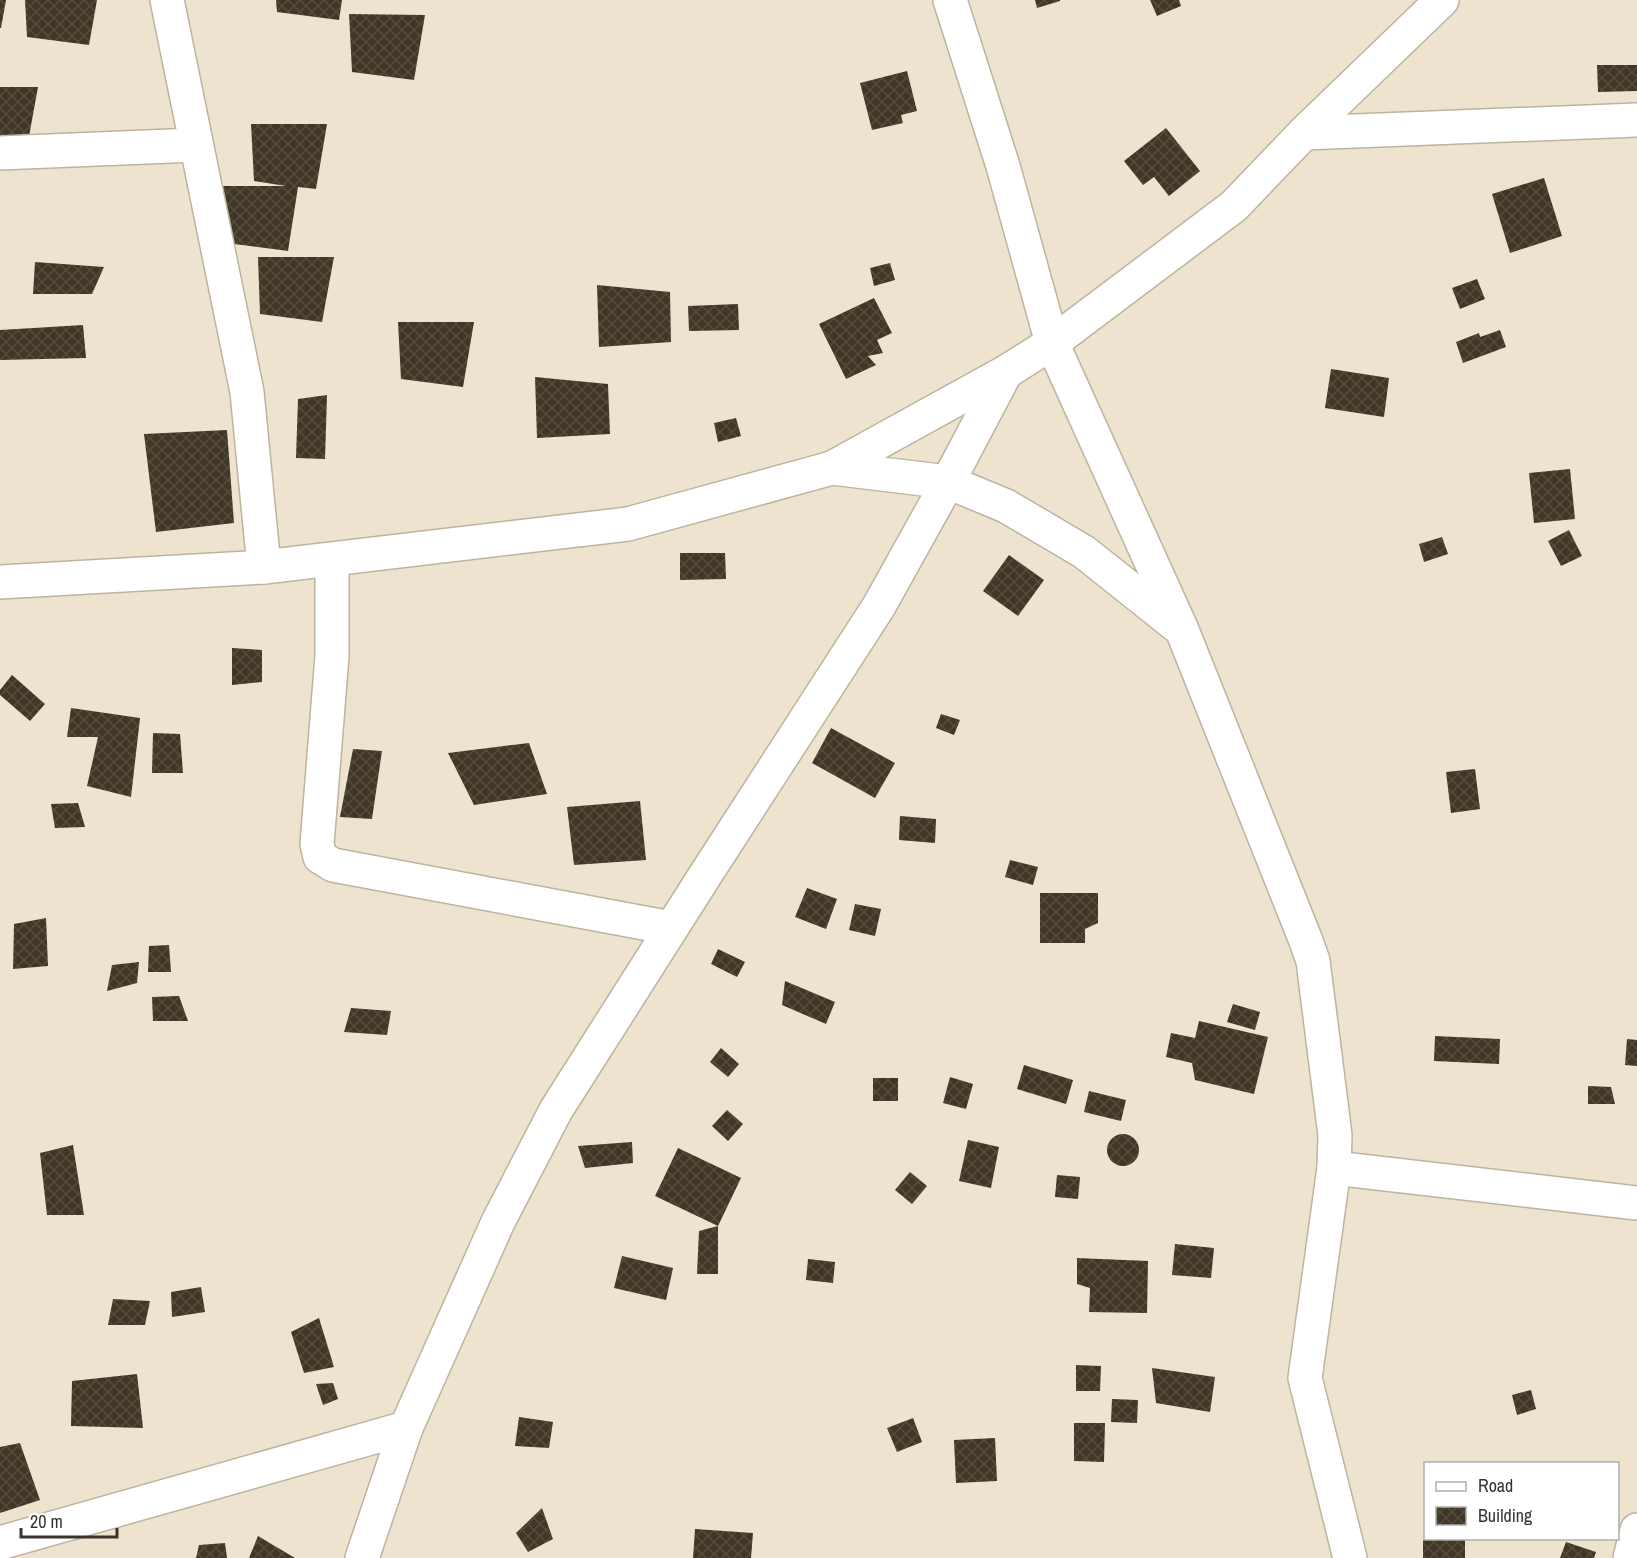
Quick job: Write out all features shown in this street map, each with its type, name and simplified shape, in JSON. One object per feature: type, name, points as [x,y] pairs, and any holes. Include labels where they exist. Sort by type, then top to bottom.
[{"type":"street","points":[[167,0],[247,392],[264,567]]},
{"type":"street","points":[[950,0],[1003,166],[1052,343],[1182,630],[1312,961],[1335,1135],[1334,1168],[1305,1378],[1350,1558]]},
{"type":"street","points":[[0,582],[264,567],[628,524],[832,468],[1006,372],[1052,343],[1234,206],[1304,133],[1442,0]]},
{"type":"street","points":[[1304,133],[1637,120]]},
{"type":"street","points":[[0,153],[195,145]]},
{"type":"street","points":[[362,1558],[406,1428],[498,1222],[556,1110],[879,606],[948,483],[1006,372]]},
{"type":"street","points":[[832,468],[948,483],[1006,506],[1084,552],[1182,630]]},
{"type":"street","points":[[332,560],[332,656],[317,844],[320,857],[333,865],[671,928]]},
{"type":"street","points":[[1334,1168],[1637,1203]]},
{"type":"street","points":[[0,1543],[406,1428]]},
{"type":"street","points":[[1630,1558],[1637,1530]]},
{"type":"building","points":[[0,0],[6,0],[1,28],[0,28]]},
{"type":"building","points":[[25,0],[97,0],[89,45],[27,37]]},
{"type":"building","points":[[276,0],[342,0],[339,20],[277,12]]},
{"type":"building","points":[[1035,0],[1060,0],[1060,1],[1037,8]]},
{"type":"building","points":[[1150,0],[1179,0],[1181,6],[1157,16]]},
{"type":"building","points":[[349,14],[425,15],[414,80],[352,72]]},
{"type":"building","points":[[1597,65],[1637,65],[1637,91],[1598,92]]},
{"type":"building","points":[[907,71],[917,111],[901,115],[903,123],[872,130],[860,83]]},
{"type":"building","points":[[0,87],[38,87],[26,153],[0,149]]},
{"type":"building","points":[[251,124],[327,124],[316,189],[298,187],[288,251],[226,243],[223,186],[286,186],[254,181]]},
{"type":"building","points":[[1166,128],[1200,171],[1169,196],[1154,177],[1143,185],[1124,161]]},
{"type":"building","points":[[1544,178],[1562,236],[1510,253],[1492,194]]},
{"type":"building","points":[[258,257],[334,257],[322,322],[260,314]]},
{"type":"building","points":[[35,262],[104,267],[92,294],[33,294]]},
{"type":"building","points":[[890,263],[895,280],[874,286],[870,268]]},
{"type":"building","points":[[1477,279],[1485,299],[1460,309],[1452,288]]},
{"type":"building","points":[[597,285],[670,292],[671,342],[599,347]]},
{"type":"building","points":[[874,298],[892,333],[877,340],[883,353],[868,356],[876,365],[846,379],[819,324]]},
{"type":"building","points":[[738,304],[739,330],[689,331],[688,306]]},
{"type":"building","points":[[398,322],[474,322],[463,387],[401,379]]},
{"type":"building","points":[[83,325],[86,358],[0,360],[0,330]]},
{"type":"building","points":[[1500,330],[1506,347],[1463,363],[1456,342],[1479,333],[1480,337]]},
{"type":"building","points":[[1331,369],[1389,378],[1384,417],[1325,408]]},
{"type":"building","points":[[535,377],[608,384],[610,434],[537,438]]},
{"type":"building","points":[[327,395],[325,459],[296,458],[298,399]]},
{"type":"building","points":[[736,418],[741,436],[718,442],[714,423]]},
{"type":"building","points":[[227,430],[234,523],[156,532],[144,434]]},
{"type":"building","points":[[1570,469],[1575,519],[1534,523],[1529,473]]},
{"type":"building","points":[[1569,530],[1582,556],[1561,566],[1548,541]]},
{"type":"building","points":[[1442,537],[1448,554],[1424,562],[1419,544]]},
{"type":"building","points":[[680,553],[725,553],[726,579],[680,580]]},
{"type":"building","points":[[1009,555],[1044,580],[1018,616],[983,591]]},
{"type":"building","points":[[232,648],[262,650],[262,682],[232,685]]},
{"type":"building","points":[[12,675],[45,704],[30,721],[0,695],[0,690]]},
{"type":"building","points":[[71,708],[140,718],[131,797],[87,786],[98,737],[67,737]]},
{"type":"building","points":[[941,714],[960,720],[954,735],[936,728]]},
{"type":"building","points":[[831,728],[895,763],[875,798],[812,763]]},
{"type":"building","points":[[153,733],[180,734],[183,773],[152,773]]},
{"type":"building","points":[[529,743],[547,794],[474,805],[448,753]]},
{"type":"building","points":[[353,749],[382,751],[372,819],[340,817]]},
{"type":"building","points":[[1475,769],[1480,809],[1451,813],[1446,772]]},
{"type":"building","points":[[640,801],[646,860],[574,865],[567,807]]},
{"type":"building","points":[[78,803],[85,827],[55,828],[51,804]]},
{"type":"building","points":[[900,816],[936,819],[935,843],[899,840]]},
{"type":"building","points":[[1010,860],[1038,867],[1033,885],[1005,877]]},
{"type":"building","points":[[807,888],[837,899],[826,929],[795,917]]},
{"type":"building","points":[[1040,893],[1098,893],[1098,923],[1085,929],[1085,943],[1040,943]]},
{"type":"building","points":[[855,904],[881,909],[875,936],[849,930]]},
{"type":"building","points":[[46,918],[48,966],[13,969],[14,924]]},
{"type":"building","points":[[169,945],[171,972],[148,972],[149,946]]},
{"type":"building","points":[[718,949],[745,962],[737,977],[711,964]]},
{"type":"building","points":[[139,962],[137,983],[107,991],[112,965]]},
{"type":"building","points":[[785,981],[835,1002],[826,1024],[782,1005]]},
{"type":"building","points":[[179,996],[188,1021],[153,1021],[152,997]]},
{"type":"building","points":[[1233,1004],[1260,1012],[1255,1030],[1227,1022]]},
{"type":"building","points":[[351,1008],[391,1011],[387,1035],[344,1032]]},
{"type":"building","points":[[1199,1021],[1268,1037],[1254,1094],[1195,1080],[1192,1063],[1166,1057],[1171,1033],[1195,1038]]},
{"type":"building","points":[[1435,1036],[1500,1039],[1499,1064],[1434,1061]]},
{"type":"building","points":[[1627,1039],[1637,1040],[1637,1066],[1625,1065]]},
{"type":"building","points":[[721,1048],[739,1064],[728,1077],[710,1062]]},
{"type":"building","points":[[1024,1065],[1073,1080],[1066,1104],[1017,1089]]},
{"type":"building","points":[[950,1077],[973,1084],[966,1109],[943,1103]]},
{"type":"building","points":[[873,1078],[898,1078],[898,1101],[873,1101]]},
{"type":"building","points":[[1588,1086],[1611,1087],[1615,1104],[1588,1104]]},
{"type":"building","points":[[1089,1091],[1126,1100],[1121,1121],[1084,1112]]},
{"type":"building","points":[[727,1110],[743,1124],[728,1141],[712,1126]]},
{"type":"building","points":[[1123,1134],[1134,1139],[1139,1150],[1134,1161],[1123,1166],[1112,1161],[1107,1150],[1112,1139]]},
{"type":"building","points":[[968,1140],[999,1147],[991,1188],[959,1181]]},
{"type":"building","points":[[632,1142],[633,1163],[585,1168],[578,1146]]},
{"type":"building","points":[[73,1145],[84,1215],[47,1215],[40,1153]]},
{"type":"building","points":[[678,1148],[741,1178],[718,1226],[655,1196]]},
{"type":"building","points":[[910,1172],[927,1186],[912,1204],[895,1190]]},
{"type":"building","points":[[1057,1175],[1080,1177],[1078,1199],[1055,1197]]},
{"type":"building","points":[[718,1226],[718,1274],[697,1274],[699,1231]]},
{"type":"building","points":[[1175,1244],[1214,1248],[1211,1278],[1172,1275]]},
{"type":"building","points":[[622,1256],[673,1268],[666,1300],[614,1288]]},
{"type":"building","points":[[1077,1258],[1148,1261],[1147,1313],[1089,1312],[1090,1288],[1077,1284]]},
{"type":"building","points":[[808,1259],[835,1262],[833,1283],[806,1280]]},
{"type":"building","points":[[201,1287],[205,1312],[172,1317],[171,1292]]},
{"type":"building","points":[[113,1299],[150,1301],[145,1325],[108,1325]]},
{"type":"building","points":[[319,1318],[334,1367],[304,1373],[291,1332]]},
{"type":"building","points":[[1076,1365],[1101,1366],[1100,1391],[1076,1391]]},
{"type":"building","points":[[1152,1368],[1215,1377],[1210,1412],[1156,1403]]},
{"type":"building","points":[[137,1374],[143,1428],[71,1426],[72,1381]]},
{"type":"building","points":[[333,1383],[338,1399],[323,1405],[316,1384]]},
{"type":"building","points":[[1531,1390],[1536,1409],[1517,1415],[1512,1395]]},
{"type":"building","points":[[1112,1399],[1138,1400],[1137,1423],[1111,1422]]},
{"type":"building","points":[[519,1417],[553,1422],[549,1448],[515,1446]]},
{"type":"building","points":[[913,1418],[922,1442],[897,1452],[887,1428]]},
{"type":"building","points":[[1074,1423],[1105,1423],[1104,1462],[1074,1461]]},
{"type":"building","points":[[995,1438],[997,1481],[956,1483],[954,1440]]},
{"type":"building","points":[[20,1443],[40,1500],[0,1513],[0,1447]]},
{"type":"building","points":[[542,1508],[553,1539],[528,1552],[516,1533]]},
{"type":"building","points":[[695,1529],[753,1533],[751,1558],[693,1558]]},
{"type":"building","points":[[258,1536],[295,1558],[249,1558]]},
{"type":"building","points":[[1423,1540],[1465,1540],[1465,1558],[1423,1558]]},
{"type":"building","points":[[1566,1542],[1596,1552],[1594,1558],[1560,1558]]},
{"type":"building","points":[[225,1543],[227,1558],[196,1558],[199,1545]]}]
